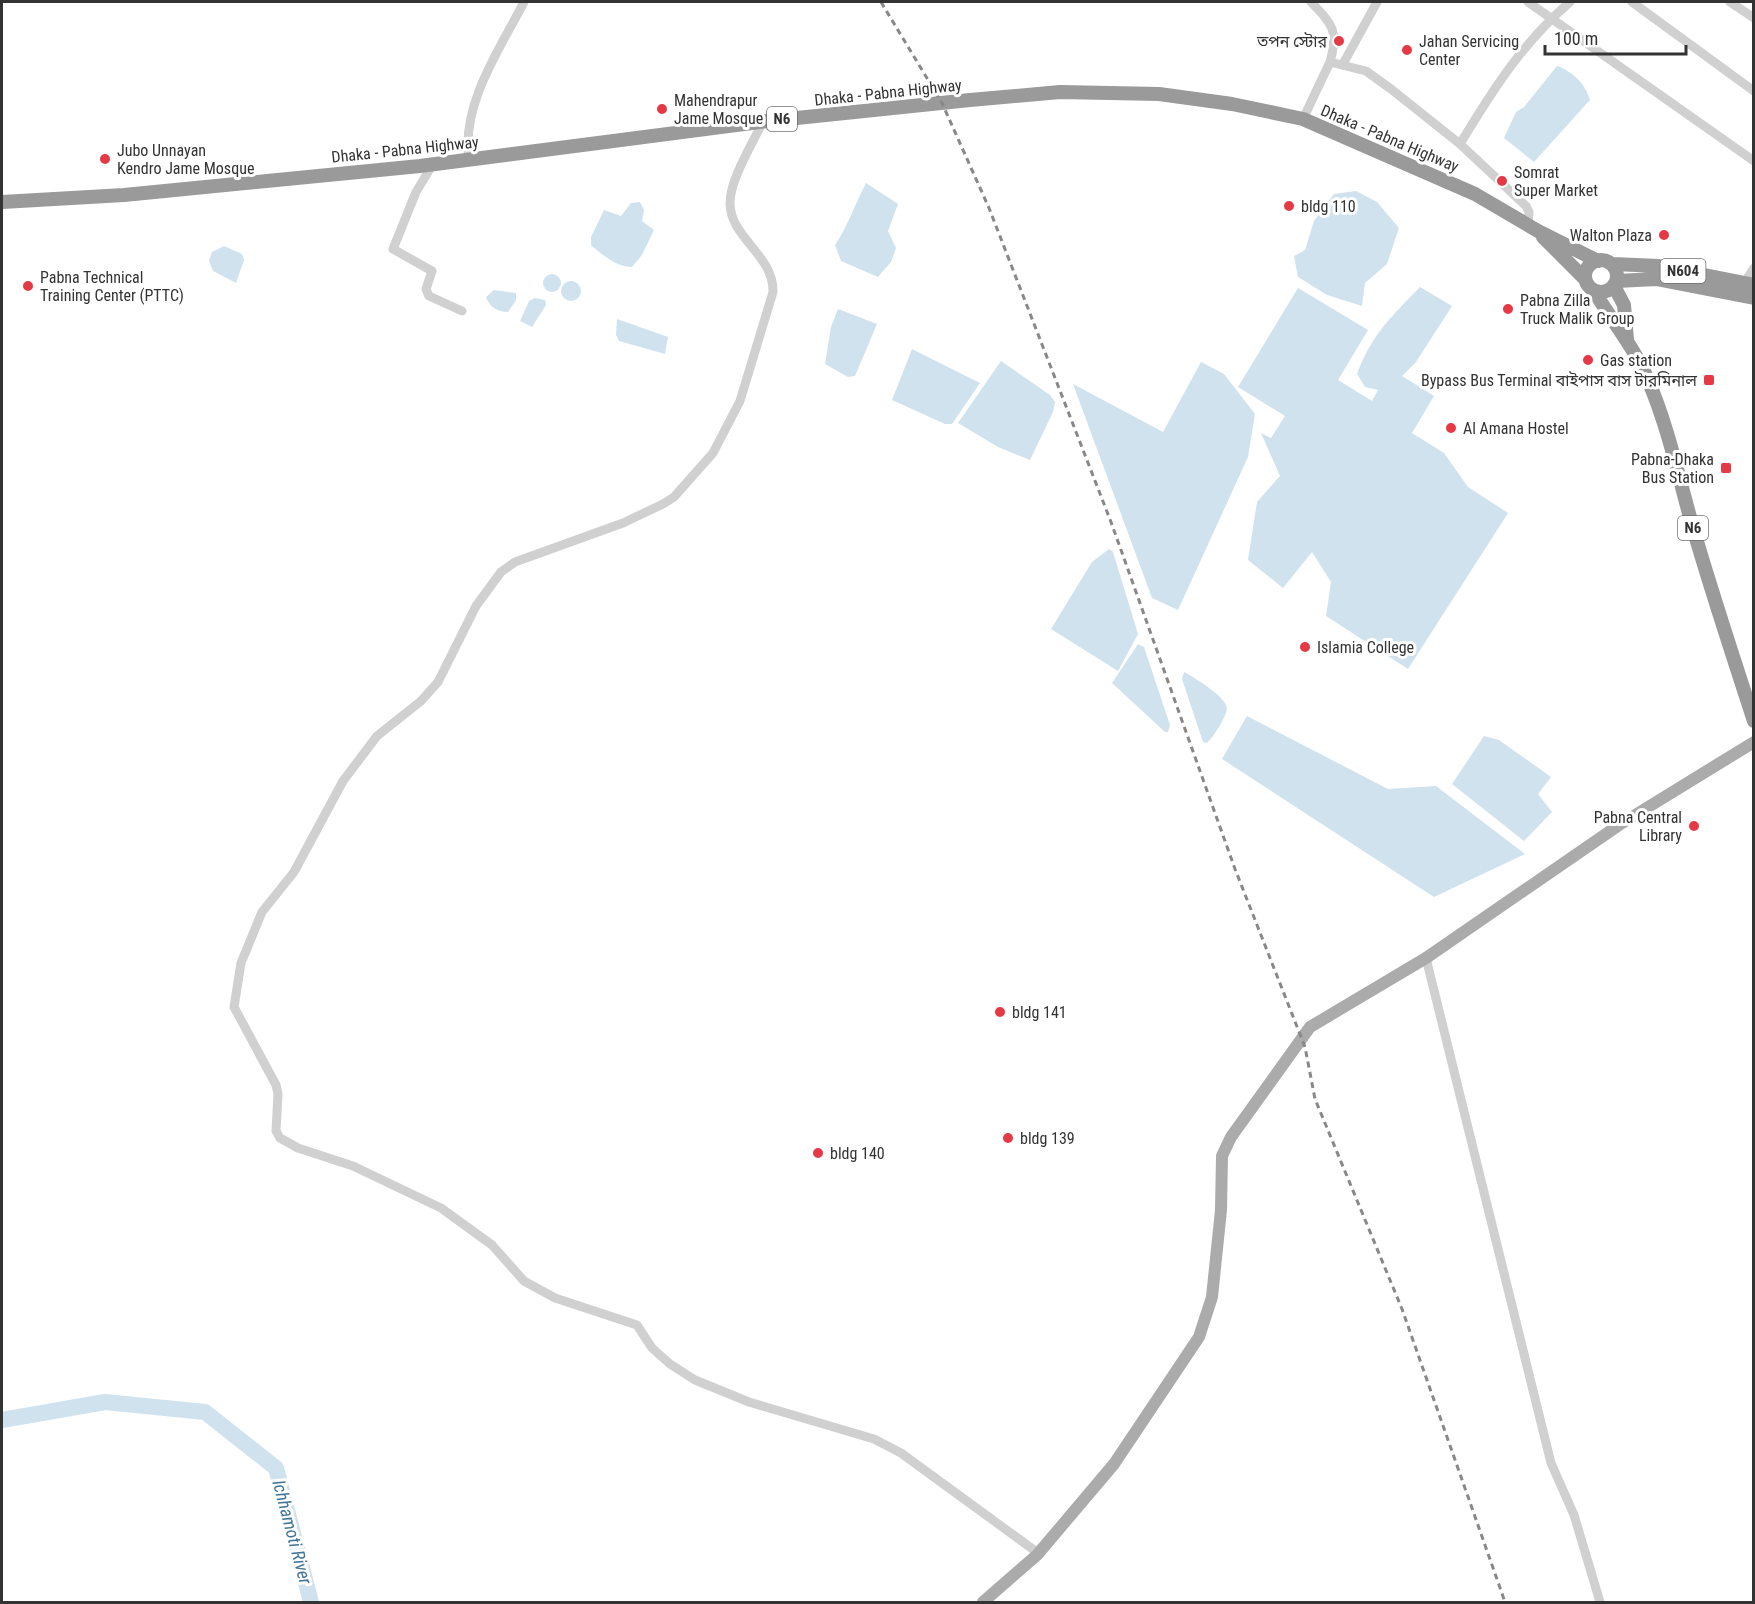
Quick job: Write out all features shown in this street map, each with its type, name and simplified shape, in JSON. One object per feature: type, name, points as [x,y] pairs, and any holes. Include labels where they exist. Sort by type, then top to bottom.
[{"type":"highway","name":"Dhaka - Pabna Highway","points":[[2,202],[135,194],[433,164],[764,121],[1060,92],[1159,94],[1232,104],[1303,119],[1435,174],[1598,261]]},
{"type":"highway","name":"Dhaka - Pabna Highway","points":[[1533,227],[1584,278]]},
{"type":"highway","name":"N604","points":[[1598,261],[1658,273],[1754,298]]},
{"type":"highway","points":[[1598,261],[1591,264],[1584,278],[1586,284],[1594,291],[1608,315],[1628,339]]},
{"type":"highway","points":[[1613,264],[1617,270],[1615,284],[1624,305],[1628,339]]},
{"type":"highway","name":"N604","points":[[1594,291],[1605,292],[1615,284],[1658,273],[1749,284]]},
{"type":"highway","name":"N6","points":[[1628,339],[1648,378],[1667,427],[1695,537],[1754,721]]},
{"type":"main road","points":[[983,1602],[1038,1553],[1114,1464],[1199,1337],[1212,1297],[1221,1210],[1222,1156],[1231,1137],[1310,1027],[1426,958],[1619,825],[1754,742]]},
{"type":"street","points":[[469,159],[466,139],[477,96],[524,2]]},
{"type":"street","points":[[1303,119],[1330,62],[1335,43],[1333,27],[1311,2]]},
{"type":"street","points":[[1343,64],[1377,2]]},
{"type":"street","points":[[1528,2],[1754,161]]},
{"type":"street","points":[[1460,144],[1515,57],[1550,19],[1570,2]]},
{"type":"street","points":[[1632,2],[1754,91]]},
{"type":"street","points":[[1730,2],[1754,18]]},
{"type":"street","points":[[1330,62],[1366,71],[1460,144],[1526,206],[1533,227]]},
{"type":"street","points":[[764,121],[734,184],[730,201],[731,216],[770,269],[773,292],[741,401],[713,453],[674,497],[663,504],[623,523],[515,562],[490,584],[438,682],[421,701],[377,736],[358,758],[315,828],[294,872],[262,912],[241,963],[234,1007],[276,1085],[278,1094],[276,1131],[288,1143],[353,1166],[441,1208],[492,1245],[524,1281],[555,1298],[637,1325],[652,1348],[670,1364],[695,1380],[749,1402],[874,1439],[901,1453],[1038,1553]]},
{"type":"street","points":[[433,164],[416,192],[393,249],[432,271],[426,289],[429,296],[462,311]]},
{"type":"street","points":[[1749,284],[1754,268]]},
{"type":"street","points":[[1426,958],[1551,1463],[1574,1515],[1600,1602]]},
{"type":"water","points":[[1557,66],[1578,79],[1590,100],[1534,162],[1504,138],[1516,112],[1524,107]]},
{"type":"water","points":[[866,183],[898,204],[888,231],[896,248],[891,262],[878,277],[841,261],[835,245]]},
{"type":"water","points":[[1356,191],[1377,202],[1399,228],[1387,264],[1365,283],[1362,306],[1327,295],[1298,277],[1294,256],[1305,250],[1314,221],[1334,194]]},
{"type":"water","points":[[640,202],[644,210],[642,221],[654,230],[642,255],[632,267],[621,265],[595,249],[591,245],[591,237],[604,210],[621,216],[631,203]]},
{"type":"water","points":[[224,246],[242,254],[244,260],[236,283],[213,271],[209,261],[212,252]]},
{"type":"water","points":[[552,274],[559,276],[561,283],[559,290],[552,292],[545,290],[543,283],[545,276]]},
{"type":"water","points":[[571,281],[578,284],[581,291],[578,298],[571,301],[564,298],[561,291],[564,284]]},
{"type":"water","points":[[1420,287],[1452,306],[1416,362],[1402,376],[1434,396],[1412,433],[1444,453],[1468,487],[1508,513],[1408,669],[1326,616],[1331,582],[1312,552],[1283,588],[1248,560],[1257,502],[1280,476],[1261,433],[1271,438],[1285,416],[1238,387],[1298,288],[1368,330],[1338,380],[1372,401],[1378,390],[1365,387],[1357,374],[1369,348],[1383,327]]},
{"type":"water","points":[[494,290],[516,293],[516,300],[508,312],[497,310],[489,304],[486,297]]},
{"type":"water","points":[[535,298],[545,300],[546,305],[532,327],[520,321],[529,301]]},
{"type":"water","points":[[838,309],[877,324],[855,376],[848,377],[825,364],[831,327]]},
{"type":"water","points":[[617,319],[668,337],[665,354],[619,341],[616,335]]},
{"type":"water","points":[[912,349],[980,383],[952,424],[945,424],[892,400]]},
{"type":"water","points":[[1001,361],[1050,395],[1055,402],[1053,412],[1030,460],[998,447],[958,423]]},
{"type":"water","points":[[1201,362],[1224,374],[1255,414],[1248,457],[1178,610],[1152,598],[1073,384],[1163,432]]},
{"type":"water","points":[[1109,549],[1113,552],[1138,634],[1118,671],[1051,629],[1092,562]]},
{"type":"water","points":[[1138,644],[1144,647],[1170,725],[1168,732],[1165,732],[1112,683]]},
{"type":"water","points":[[1184,672],[1210,688],[1226,704],[1224,718],[1207,743],[1203,742],[1182,679]]},
{"type":"water","points":[[1247,716],[1388,789],[1436,786],[1525,854],[1434,897],[1222,759]]},
{"type":"water","points":[[1484,736],[1499,740],[1551,777],[1538,794],[1552,812],[1524,841],[1452,784]]},
{"type":"waterway","name":"Ichhamoti River","points":[[2,1420],[105,1402],[205,1412],[276,1468],[311,1602]]},
{"type":"railway","points":[[881,2],[942,103],[989,208],[1111,522],[1235,869],[1305,1047],[1315,1099],[1402,1309],[1505,1602]]},
{"type":"place","name":"তপন স্টোর","points":[[1339,41]]},
{"type":"place","name":"Jahan Servicing Center","points":[[1407,50]]},
{"type":"place","name":"Mahendrapur Jame Mosque","points":[[662,109]]},
{"type":"place","name":"Jubo Unnayan Kendro Jame Mosque","points":[[105,159]]},
{"type":"place","name":"Somrat Super Market","points":[[1502,181]]},
{"type":"place","name":"bldg 110","points":[[1289,206]]},
{"type":"place","name":"Walton Plaza","points":[[1664,235]]},
{"type":"place","name":"Pabna Technical Training Center (PTTC)","points":[[28,286]]},
{"type":"place","name":"Pabna Zilla Truck Malik Group","points":[[1508,309]]},
{"type":"place","name":"Gas station","points":[[1588,360]]},
{"type":"place","name":"Bypass Bus Terminal বাইপাস বাস টারমিনাল","points":[[1709,380]]},
{"type":"place","name":"Al Amana Hostel","points":[[1451,428]]},
{"type":"place","name":"Pabna-Dhaka Bus Station","points":[[1726,468]]},
{"type":"place","name":"Islamia College","points":[[1305,647]]},
{"type":"place","name":"Pabna Central Library","points":[[1694,826]]},
{"type":"place","name":"bldg 141","points":[[1000,1012]]},
{"type":"place","name":"bldg 139","points":[[1008,1138]]},
{"type":"place","name":"bldg 140","points":[[818,1153]]}]
